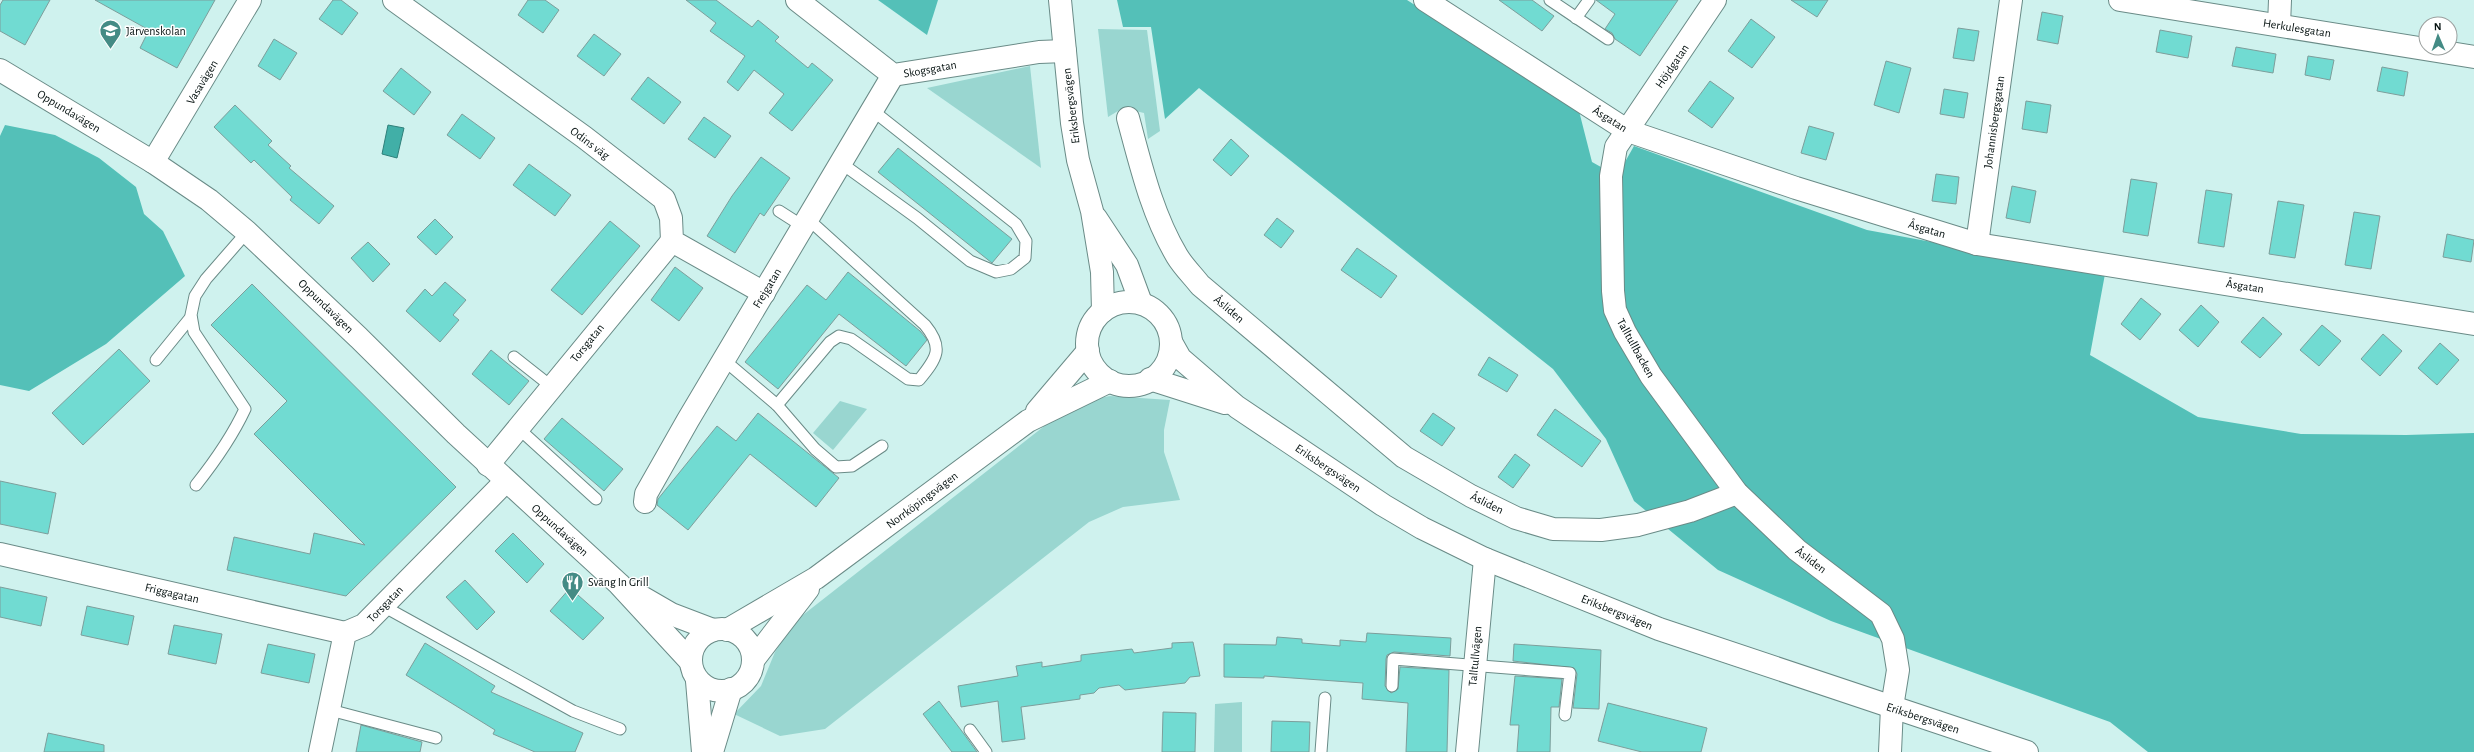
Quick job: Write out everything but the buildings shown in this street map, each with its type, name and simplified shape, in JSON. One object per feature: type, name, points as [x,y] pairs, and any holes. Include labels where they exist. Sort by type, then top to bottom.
[{"type":"street","name":"Vasavägen","points":[[153,162],[250,0]]},
{"type":"street","name":"Odins väg","points":[[394,0],[584,138],[664,199],[671,218],[672,241]]},
{"type":"street","name":"Skogsgatan","points":[[797,0],[893,75],[1039,52],[1065,51]]},
{"type":"street","name":"Eriksbergsvägen","points":[[1060,0],[1072,123],[1078,160],[1092,211],[1102,272],[1103,311]]},
{"type":"street","name":"Åsgatan","points":[[1425,0],[1628,131],[1796,188],[1977,244],[2474,324]]},
{"type":"street","name":"Höjdgatan","points":[[1628,131],[1715,0]]},
{"type":"street","name":"Johannisbergsgatan","points":[[1977,244],[2011,0]]},
{"type":"street","name":"Herkulesgatan","points":[[2120,0],[2474,57]]},
{"type":"street","points":[[2279,25],[2280,0]]},
{"type":"street","name":"Oppundavägen","points":[[0,70],[153,162],[209,200],[247,232],[488,465],[619,584],[694,672]]},
{"type":"street","name":"Frejgatan","points":[[645,502],[646,494],[893,75]]},
{"type":"street","name":"Åsliden","points":[[1128,118],[1147,189],[1160,221],[1178,257],[1200,285],[1404,457],[1478,499],[1516,518],[1553,530],[1601,530],[1638,525],[1690,511],[1737,493],[1798,550],[1881,614],[1893,639],[1898,670],[1892,707],[1890,752]]},
{"type":"street","name":"Talltullbacken","points":[[1628,131],[1616,147],[1612,171],[1612,235],[1616,310],[1625,332],[1651,376],[1737,493]]},
{"type":"street","name":"Eriksbergsvägen","points":[[1092,211],[1126,265],[1141,303]]},
{"type":"street","points":[[672,241],[764,294]]},
{"type":"street","name":"Torsgatan","points":[[488,465],[672,241]]},
{"type":"street","points":[[1120,303],[1141,303],[1160,315],[1166,323],[1171,342],[1167,362],[1150,379],[1130,385],[1110,381],[1095,368],[1088,352],[1092,326],[1103,311],[1120,303]]},
{"type":"street","name":"Eriksbergsvägen","points":[[1171,342],[1180,358],[1237,407],[1382,505],[1422,528],[1485,559],[1659,629],[2027,752]]},
{"type":"street","name":"Norrköpingsvägen","points":[[1028,421],[1088,352]]},
{"type":"street","name":"Eriksbergsvägen","points":[[1150,379],[1237,407]]},
{"type":"street","name":"Norrköpingsvägen","points":[[720,630],[816,578],[1028,421],[1110,381]]},
{"type":"street","name":"Torsgatan","points":[[345,633],[364,625],[506,481]]},
{"type":"street","name":"Friggagatan","points":[[0,554],[345,633]]},
{"type":"street","name":"Talltullvägen","points":[[1466,752],[1485,559]]},
{"type":"street","name":"Norrköpingsvägen","points":[[754,659],[816,578]]},
{"type":"street","name":"Oppundavägen","points":[[619,584],[671,614],[720,630]]},
{"type":"street","points":[[694,672],[714,690],[731,689],[740,685],[748,677],[754,659],[752,647],[746,638],[720,630],[701,636],[696,643],[694,672],[703,752]]},
{"type":"street","points":[[320,752],[345,633]]},
{"type":"street","points":[[712,752],[731,689]]},
{"type":"lane","points":[[1550,0],[1608,39]]},
{"type":"lane","points":[[1576,18],[1589,0]]},
{"type":"lane","points":[[841,163],[917,218],[970,261],[996,272],[1011,269],[1025,258],[1026,240],[1016,224],[872,110]]},
{"type":"lane","points":[[777,405],[830,342],[839,336],[851,339],[908,379],[919,380],[930,367],[937,351],[936,338],[925,325],[806,223],[779,211]]},
{"type":"lane","points":[[196,486],[214,462],[235,429],[245,409],[194,332],[191,317],[195,296],[206,279],[247,232]]},
{"type":"lane","points":[[156,360],[191,317]]},
{"type":"lane","points":[[514,358],[552,387]]},
{"type":"lane","points":[[724,360],[777,405],[815,450],[836,467],[852,466],[882,446]]},
{"type":"lane","points":[[518,428],[596,499]]},
{"type":"lane","points":[[383,606],[573,711],[620,729]]},
{"type":"lane","points":[[1392,686],[1393,659],[1570,673],[1565,715]]},
{"type":"lane","points":[[1322,752],[1326,698]]},
{"type":"lane","points":[[330,710],[436,738]]},
{"type":"lane","points":[[970,730],[986,752]]},
{"type":"shaded area","points":[[878,0],[938,0],[927,35]]},
{"type":"shaded area","points":[[1117,0],[1407,0],[1579,111],[1592,162],[1617,176],[1634,146],[1867,230],[2105,274],[2090,355],[2198,417],[2301,434],[2406,435],[2474,433],[2474,752],[2148,752],[2110,722],[1831,621],[1718,570],[1634,501],[1606,439],[1553,369],[1199,88],[1165,119],[1151,27],[1123,27]]},
{"type":"shaded area","points":[[1098,29],[1147,30],[1160,131],[1148,139],[1144,113],[1123,108],[1108,117]]},
{"type":"shaded area","points":[[1030,66],[1041,168],[927,88]]},
{"type":"shaded area","points":[[5,125],[55,135],[99,158],[136,187],[144,214],[163,231],[185,276],[106,344],[29,391],[0,385],[0,136]]},
{"type":"shaded area","points":[[388,125],[404,128],[397,158],[382,154]]},
{"type":"shaded area","points":[[1110,396],[1170,400],[1164,430],[1164,452],[1180,500],[1123,507],[1089,522],[825,729],[780,736],[734,714],[761,686],[775,652],[794,622],[1061,413],[1085,401]]},
{"type":"shaded area","points":[[840,401],[867,409],[833,450],[813,433]]},
{"type":"shaded area","points":[[1242,702],[1242,752],[1214,752],[1215,704]]},
{"type":"place","name":"Järvenskolan","points":[[111,50]]},
{"type":"place","name":"Sväng In Grill","points":[[572,602]]}]
